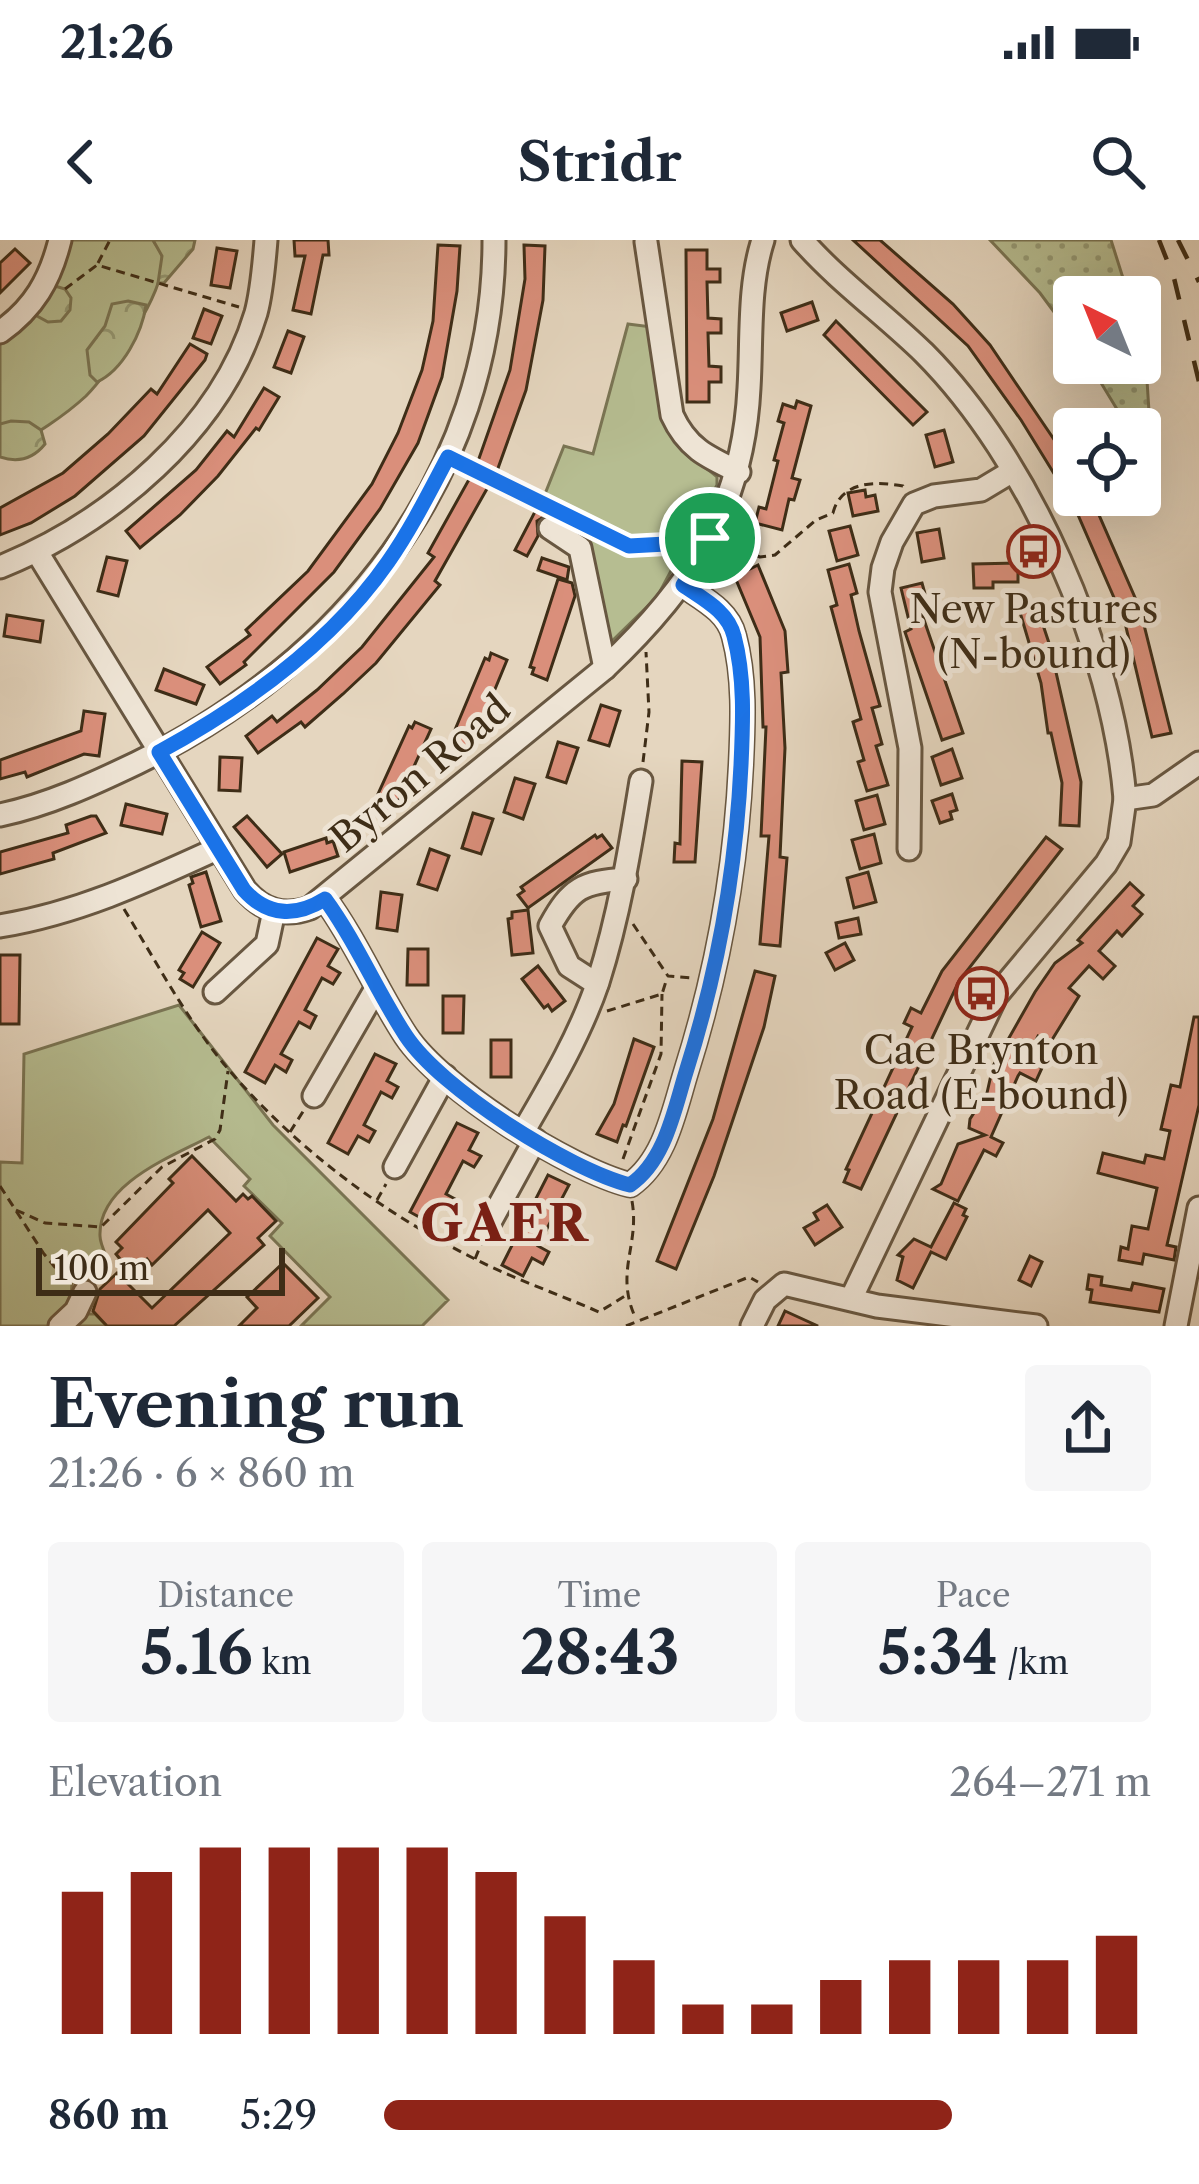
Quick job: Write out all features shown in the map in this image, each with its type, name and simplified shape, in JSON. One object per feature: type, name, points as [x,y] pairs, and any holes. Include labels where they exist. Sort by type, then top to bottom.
[{"type":"street","points":[[0,332],[36,300],[52,270],[60,240]]},
{"type":"street","points":[[0,567],[37,552],[117,502],[170,452],[216,393],[240,351],[256,312],[266,240]]},
{"type":"street","points":[[0,814],[82,789],[219,719],[261,689],[345,613],[386,566],[448,457],[474,385],[491,310],[494,240]]},
{"type":"street","name":"Byron Road","points":[[274,911],[298,912],[325,899],[605,668],[683,585],[714,532],[739,472],[747,431],[754,300],[763,240]]},
{"type":"street","points":[[802,240],[924,353],[965,400],[1011,472],[1050,542],[1097,656],[1121,748],[1125,799],[1118,842],[1106,864],[1031,951],[987,1013],[851,1299]]},
{"type":"street","points":[[646,242],[672,415],[683,439],[700,454],[739,472]]},
{"type":"street","points":[[909,849],[910,748],[880,592],[883,568],[914,503],[981,490],[1011,472]]},
{"type":"street","points":[[550,528],[580,548],[605,668]]},
{"type":"street","points":[[37,552],[244,890],[274,911],[267,944],[215,992]]},
{"type":"street","points":[[325,899],[409,1041],[445,1076],[529,1136],[622,1183],[645,1175],[668,1132],[712,980],[738,838],[743,720],[734,632],[721,612],[683,585]]},
{"type":"street","points":[[1125,799],[1153,795],[1199,763]]},
{"type":"street","points":[[489,1224],[597,984],[626,879],[641,781]]},
{"type":"street","points":[[0,926],[48,918],[116,896],[219,848]]},
{"type":"street","points":[[597,984],[569,966],[550,926],[566,898],[578,890],[591,882],[626,879]]},
{"type":"street","points":[[314,1096],[377,987]]},
{"type":"street","points":[[395,1167],[445,1076]]},
{"type":"street","points":[[1176,1326],[1199,1208]]},
{"type":"street","points":[[752,1326],[774,1289],[784,1284],[925,1320],[1036,1326]]},
{"type":"street","points":[[60,1326],[76,1311],[85,1292]]},
{"type":"path","points":[[36,300],[52,298],[97,265],[110,240]]},
{"type":"path","points":[[97,265],[256,312]]},
{"type":"path","points":[[448,457],[629,546],[666,544],[697,523],[741,552],[775,555],[816,520],[833,514],[841,495],[850,488],[883,483],[902,486],[914,503]]},
{"type":"path","points":[[641,781],[650,712],[645,630]]},
{"type":"path","points":[[116,896],[228,1070],[289,1134],[377,1201],[475,1259],[599,1312],[625,1296]]},
{"type":"path","points":[[619,902],[668,976]]},
{"type":"path","points":[[668,976],[712,980]]},
{"type":"path","points":[[637,1321],[625,1296],[625,1264],[635,1218],[622,1183],[662,1054],[662,994],[668,976]]},
{"type":"path","points":[[582,1019],[662,994]]},
{"type":"path","points":[[16,1210],[45,1223],[101,1227],[162,1167],[214,1139],[220,1130],[228,1070]]},
{"type":"path","points":[[289,1134],[314,1096]]},
{"type":"path","points":[[0,1186],[62,1276],[85,1292]]},
{"type":"path","points":[[626,1326],[749,1277],[774,1289]]},
{"type":"green space","points":[[60,240],[153,240],[161,254],[156,289],[122,351],[86,396],[0,455],[0,332],[21,315]]},
{"type":"green space","points":[[153,240],[195,240],[193,249],[164,283],[158,283],[162,256]]},
{"type":"green space","points":[[990,240],[1111,240],[1122,276],[1053,276],[1053,311]]},
{"type":"green space","points":[[55,286],[71,298],[70,310],[61,321],[48,322],[37,316],[35,307]]},
{"type":"green space","points":[[112,304],[146,305],[140,327],[123,360],[97,382],[90,375],[87,350],[105,326]]},
{"type":"green space","points":[[628,324],[652,327],[659,395],[668,428],[686,454],[717,477],[717,485],[657,597],[612,641],[604,632],[591,549],[554,514],[545,494],[564,446],[593,454]]},
{"type":"green space","points":[[1102,384],[1147,384],[1149,408],[1116,408]]},
{"type":"green space","points":[[29,422],[41,430],[45,444],[25,458],[0,457],[0,424]]},
{"type":"green space","points":[[179,1005],[273,1125],[448,1300],[422,1326],[301,1326],[330,1297],[270,1236],[282,1223],[244,1186],[250,1179],[209,1137],[140,1174],[111,1201],[100,1236],[109,1263],[83,1261],[72,1286],[78,1314],[95,1314],[107,1326],[0,1326],[0,1162],[22,1163],[24,1054]]},
{"type":"building","points":[[294,240],[328,240],[329,255],[323,255],[311,314],[293,310],[305,256],[295,256]]},
{"type":"building","points":[[853,240],[880,240],[953,304],[990,345],[1053,438],[1053,472],[968,346]]},
{"type":"building","points":[[438,245],[460,246],[457,291],[442,377],[418,443],[380,509],[334,572],[246,665],[220,684],[207,667],[250,635],[246,630],[308,571],[372,484],[398,433],[422,370],[433,321]]},
{"type":"building","points":[[524,245],[545,246],[543,300],[526,390],[497,471],[435,581],[440,585],[376,663],[343,694],[305,727],[301,722],[258,753],[246,736],[272,716],[277,722],[317,690],[362,647],[434,557],[428,553],[476,467],[510,370],[525,279]]},
{"type":"building","points":[[217,248],[237,251],[230,288],[211,285]]},
{"type":"building","points":[[15,249],[30,263],[0,293],[0,263]]},
{"type":"building","points":[[686,250],[707,250],[707,269],[720,269],[720,282],[707,282],[708,318],[721,319],[721,333],[708,333],[709,366],[721,367],[721,382],[709,382],[709,402],[687,402]]},
{"type":"building","points":[[812,302],[818,320],[787,331],[781,313]]},
{"type":"building","points":[[204,309],[222,316],[211,344],[193,338]]},
{"type":"building","points":[[836,321],[927,412],[913,425],[824,335]]},
{"type":"building","points":[[288,331],[304,337],[291,373],[274,367]]},
{"type":"building","points":[[190,344],[207,354],[205,360],[144,436],[75,496],[31,523],[0,535],[0,508],[63,473],[151,389],[157,394]]},
{"type":"building","points":[[264,388],[279,397],[259,430],[180,515],[140,548],[126,531],[196,470],[227,431],[234,437]]},
{"type":"building","points":[[797,401],[811,406],[792,478],[800,480],[794,500],[789,499],[782,530],[755,523],[759,507],[766,509],[778,461],[774,460],[784,423],[778,421],[783,404],[795,408]]},
{"type":"building","points":[[944,430],[953,462],[935,467],[926,435]]},
{"type":"building","points":[[865,490],[866,497],[875,495],[878,511],[853,516],[848,493]]},
{"type":"building","points":[[538,506],[550,513],[537,521],[538,536],[527,556],[515,550]]},
{"type":"building","points":[[1078,516],[1099,516],[1140,609],[1171,733],[1152,737],[1125,623]]},
{"type":"building","points":[[850,526],[858,555],[837,561],[829,531]]},
{"type":"building","points":[[939,529],[944,558],[922,562],[917,533]]},
{"type":"building","points":[[107,557],[127,561],[118,596],[98,591]]},
{"type":"building","points":[[542,558],[569,567],[567,580],[538,570]]},
{"type":"building","points":[[748,563],[750,569],[758,565],[785,631],[788,672],[781,673],[785,748],[780,857],[787,858],[780,946],[760,944],[769,836],[761,836],[766,727],[760,637],[732,570]]},
{"type":"building","points":[[1018,563],[1018,582],[974,588],[973,564]]},
{"type":"building","points":[[849,564],[857,593],[851,595],[880,706],[872,708],[882,744],[876,746],[888,785],[867,791],[853,722],[861,719],[831,607],[837,605],[828,570]]},
{"type":"building","points":[[558,579],[572,583],[575,596],[547,680],[532,674],[530,667]]},
{"type":"building","points":[[922,583],[930,612],[922,614],[963,733],[942,740],[905,632],[911,629],[901,588]]},
{"type":"building","points":[[1036,604],[1081,782],[1079,826],[1060,825],[1062,783],[1041,683],[1019,609]]},
{"type":"building","points":[[7,615],[43,621],[40,642],[4,636]]},
{"type":"building","points":[[491,653],[507,660],[469,752],[454,746],[452,737]]},
{"type":"building","points":[[164,669],[204,685],[196,704],[156,690]]},
{"type":"building","points":[[601,705],[620,711],[609,746],[589,740]]},
{"type":"building","points":[[84,711],[105,714],[99,756],[84,754],[27,777],[25,772],[0,779],[0,760],[81,731]]},
{"type":"building","points":[[415,722],[431,729],[390,819],[375,813],[378,807],[373,805]]},
{"type":"building","points":[[558,742],[578,748],[566,783],[547,777]]},
{"type":"building","points":[[952,749],[962,778],[941,785],[932,757]]},
{"type":"building","points":[[220,757],[242,758],[240,791],[219,790]]},
{"type":"building","points":[[682,761],[702,762],[695,862],[674,862],[675,843],[680,844]]},
{"type":"building","points":[[515,778],[535,784],[523,819],[504,812]]},
{"type":"building","points":[[952,794],[957,810],[950,812],[952,819],[940,823],[932,801]]},
{"type":"building","points":[[877,795],[885,824],[864,830],[856,801]]},
{"type":"building","points":[[126,804],[167,814],[162,834],[121,825]]},
{"type":"building","points":[[473,813],[493,819],[481,854],[462,848]]},
{"type":"building","points":[[96,816],[106,833],[53,853],[54,859],[0,874],[0,852],[68,833],[66,825]]},
{"type":"building","points":[[247,816],[282,854],[267,867],[234,827]]},
{"type":"building","points":[[874,834],[881,863],[860,869],[852,840]]},
{"type":"building","points":[[595,835],[602,835],[612,848],[528,908],[518,895],[524,891],[521,887]]},
{"type":"building","points":[[1046,837],[1062,849],[959,981],[861,1189],[844,1182],[912,1027],[904,1023],[911,1008],[921,1013],[942,971]]},
{"type":"building","points":[[326,838],[327,843],[333,841],[338,856],[290,872],[284,852]]},
{"type":"building","points":[[430,849],[449,856],[437,890],[418,884]]},
{"type":"building","points":[[206,872],[221,921],[201,927],[189,885],[191,877]]},
{"type":"building","points":[[868,872],[876,902],[854,908],[847,878]]},
{"type":"building","points":[[1130,883],[1143,895],[1133,906],[1142,914],[1122,936],[1117,931],[1099,951],[1115,966],[1103,979],[1089,966],[1069,988],[1079,996],[1050,1043],[1038,1036],[1026,1060],[1042,1068],[1036,1081],[1018,1076],[991,1137],[1003,1143],[996,1156],[984,1150],[958,1201],[933,1189],[941,1184],[958,1144],[985,1135],[969,1128],[970,1119],[987,1093],[993,1066],[1035,992],[1055,963],[1082,943],[1078,940]]},
{"type":"building","points":[[381,892],[402,895],[397,931],[377,928]]},
{"type":"building","points":[[528,910],[533,953],[512,955],[508,919],[512,912]]},
{"type":"building","points":[[858,918],[861,934],[839,938],[836,923]]},
{"type":"building","points":[[202,932],[220,943],[193,987],[180,979],[184,973],[179,970]]},
{"type":"building","points":[[317,938],[338,949],[328,966],[340,973],[333,984],[322,978],[305,1010],[316,1016],[310,1028],[299,1022],[281,1054],[292,1060],[286,1072],[275,1065],[265,1083],[245,1072]]},
{"type":"building","points":[[845,943],[854,960],[835,970],[826,953]]},
{"type":"building","points":[[408,949],[428,949],[428,985],[407,985]]},
{"type":"building","points":[[0,955],[20,955],[19,1024],[0,1024]]},
{"type":"building","points":[[538,966],[565,1001],[552,1011],[548,1005],[544,1008],[522,979]]},
{"type":"building","points":[[755,971],[775,976],[764,1027],[714,1176],[676,1269],[657,1261],[713,1119]]},
{"type":"building","points":[[443,996],[464,996],[463,1033],[443,1033]]},
{"type":"building","points":[[1194,1017],[1199,1017],[1199,1105],[1167,1245],[1176,1247],[1174,1260],[1144,1254],[1142,1264],[1119,1260],[1121,1247],[1128,1249],[1132,1226],[1148,1229],[1157,1188],[1098,1173],[1103,1153],[1144,1163],[1146,1155],[1164,1159],[1170,1131],[1161,1129],[1171,1085],[1180,1087]]},
{"type":"building","points":[[634,1039],[654,1047],[617,1142],[597,1134],[614,1104]]},
{"type":"building","points":[[491,1040],[511,1040],[511,1077],[491,1077]]},
{"type":"building","points":[[375,1054],[396,1064],[387,1081],[398,1087],[392,1098],[381,1092],[364,1125],[375,1131],[369,1142],[358,1136],[348,1154],[328,1143]]},
{"type":"building","points":[[457,1123],[478,1133],[469,1150],[481,1156],[474,1167],[463,1161],[446,1194],[457,1200],[451,1212],[440,1205],[430,1223],[410,1212]]},
{"type":"building","points":[[192,1156],[236,1201],[243,1194],[248,1199],[252,1196],[276,1221],[258,1238],[264,1245],[174,1326],[107,1326],[93,1311],[100,1289],[117,1273],[152,1308],[230,1233],[208,1210],[152,1265],[147,1259],[131,1275],[117,1262],[116,1254],[122,1248],[116,1242],[173,1183],[169,1179]]},
{"type":"building","points":[[548,1175],[569,1185],[560,1202],[572,1208],[566,1219],[555,1213],[538,1246],[549,1252],[543,1264],[532,1258],[523,1276],[502,1265]]},
{"type":"building","points":[[954,1203],[966,1209],[963,1215],[967,1217],[946,1259],[931,1252],[913,1288],[897,1280],[903,1257],[898,1255],[914,1239],[931,1247]]},
{"type":"building","points":[[827,1205],[842,1227],[815,1245],[804,1228],[818,1220],[814,1213]]},
{"type":"building","points":[[1030,1256],[1042,1262],[1031,1286],[1019,1280]]},
{"type":"building","points":[[283,1263],[318,1298],[289,1326],[239,1326],[257,1308],[247,1297]]},
{"type":"building","points":[[1089,1275],[1102,1277],[1101,1285],[1131,1290],[1133,1283],[1164,1289],[1159,1312],[1090,1302]]},
{"type":"building","points":[[785,1311],[818,1326],[778,1326]]},
{"type":"railway","points":[[1159,240],[1174,278],[1199,382]]},
{"type":"railway","points":[[1178,240],[1199,282]]},
{"type":"place","name":"New Pastures (N-bound)","points":[[1034,552]]},
{"type":"place","name":"Cae Brynton Road (E-bound)","points":[[981,993]]},
{"type":"district","name":"GAER","points":[[505,1223]]},
{"type":"route","points":[[448,457],[629,546],[666,544],[697,523],[718,526],[710,538],[683,585],[721,612],[734,632],[743,720],[738,838],[706,1007],[668,1132],[645,1175],[630,1185],[609,1180],[543,1146],[455,1085],[409,1041],[325,899],[289,913],[252,899],[159,752],[261,689],[345,613],[386,566],[448,457]]}]
